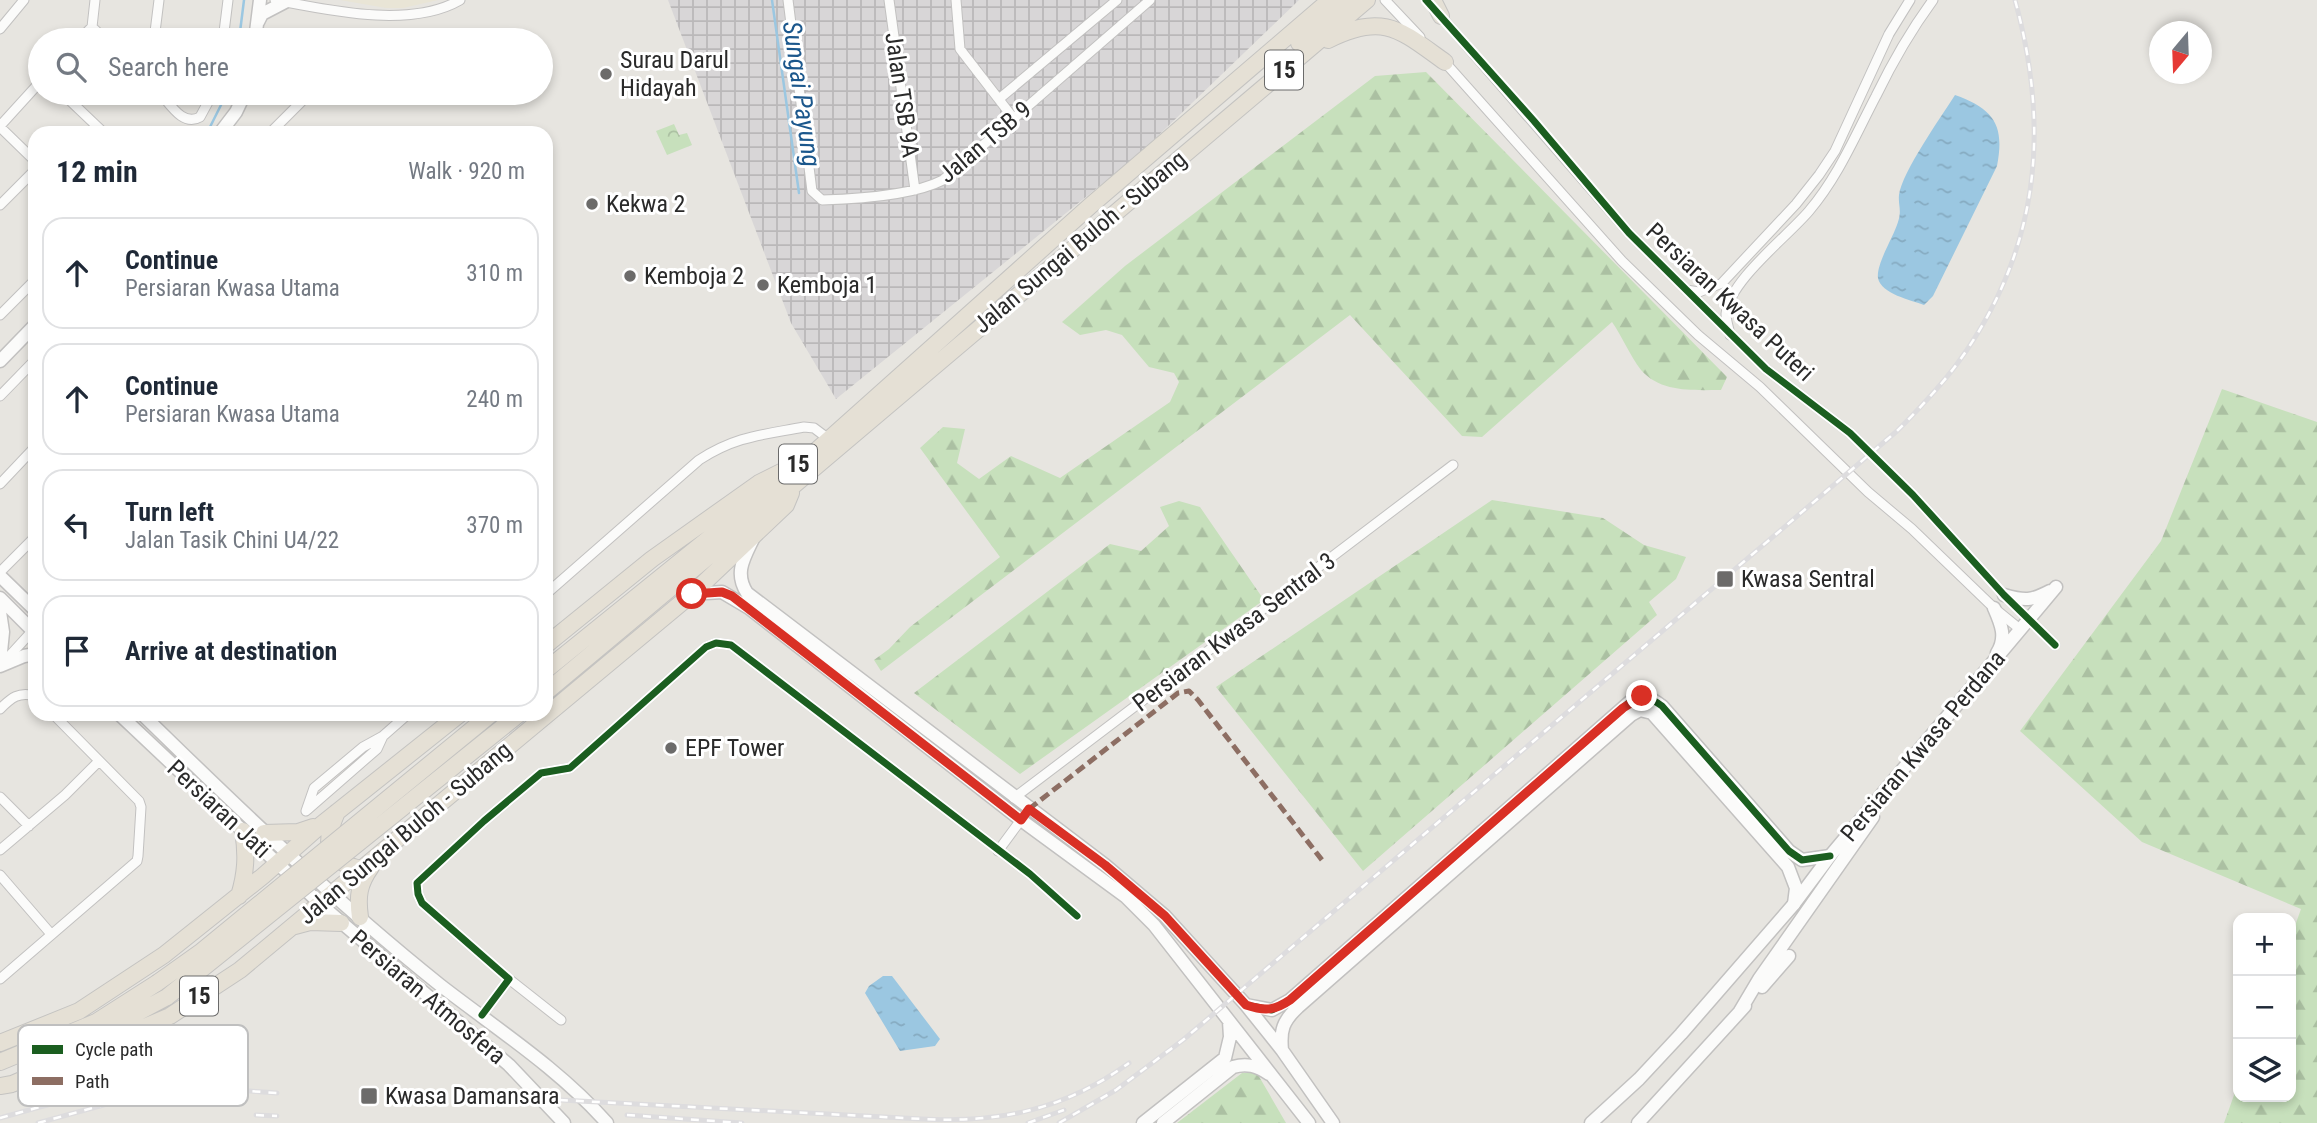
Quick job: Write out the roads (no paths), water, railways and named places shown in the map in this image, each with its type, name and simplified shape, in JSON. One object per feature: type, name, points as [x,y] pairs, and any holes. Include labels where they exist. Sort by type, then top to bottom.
[{"type":"highway","points":[[1225,90],[1231,77],[1313,0]]},
{"type":"highway","name":"Jalan Sungai Buloh - Subang","points":[[553,686],[752,511],[1090,206],[1329,0]]},
{"type":"highway","points":[[1032,260],[1045,256],[1348,0]]},
{"type":"highway","name":"Jalan Sungai Buloh - Subang","points":[[553,665],[752,511],[794,485],[1367,0]]},
{"type":"highway","points":[[1433,0],[1441,16]]},
{"type":"highway","points":[[1303,53],[1347,32],[1372,26],[1388,26],[1402,31],[1445,62]]},
{"type":"highway","name":"Jalan Sungai Buloh - Subang","points":[[553,639],[652,559],[759,483],[807,459]]},
{"type":"highway","name":"Jalan Sungai Buloh - Subang","points":[[553,709],[692,594],[755,536],[786,505],[794,485]]},
{"type":"highway","name":"15","points":[[44,1025],[79,1011],[164,955],[451,721]]},
{"type":"highway","name":"Jalan Sungai Buloh - Subang","points":[[89,1025],[157,984],[202,951],[482,721]]},
{"type":"highway","name":"Jalan Sungai Buloh - Subang","points":[[119,1025],[167,997],[510,721]]},
{"type":"highway","name":"Jalan Sungai Buloh - Subang","points":[[149,1025],[170,1016],[240,970],[539,721]]},
{"type":"highway","points":[[338,811],[328,839],[330,849],[335,859],[344,865],[361,869]]},
{"type":"highway","name":"15","points":[[264,833],[298,832],[322,824]]},
{"type":"highway","points":[[243,831],[247,853],[246,870],[239,896],[259,896],[274,903],[282,914],[286,932],[310,922],[341,923]]},
{"type":"highway","points":[[360,916],[359,886],[380,853]]},
{"type":"highway","name":"15","points":[[0,1043],[18,1036]]},
{"type":"highway","name":"Jalan Sungai Buloh - Subang","points":[[0,1062],[18,1054]]},
{"type":"highway","name":"Jalan Sungai Buloh - Subang","points":[[0,1084],[18,1075]]},
{"type":"highway","name":"Jalan Sungai Buloh - Subang","points":[[0,1084],[18,1081]]},
{"type":"street","points":[[0,29],[24,0]]},
{"type":"street","points":[[92,27],[95,0]]},
{"type":"street","points":[[156,28],[159,0]]},
{"type":"street","points":[[224,28],[228,0]]},
{"type":"street","points":[[256,28],[260,0]]},
{"type":"street","points":[[257,22],[262,14],[281,1],[390,17],[421,12],[460,0]]},
{"type":"street","name":"Jalan TSB 9","points":[[788,0],[812,191],[822,200],[915,190],[943,180],[1150,0]]},
{"type":"street","name":"Jalan TSB 9A","points":[[889,0],[915,190]]},
{"type":"street","points":[[956,0],[960,49],[1014,119]]},
{"type":"street","points":[[999,99],[1117,0]]},
{"type":"street","name":"Persiaran Kwasa Puteri","points":[[1385,0],[1445,62],[1622,261],[1698,335],[1760,387],[1868,492],[1912,529],[1994,608],[2055,645]]},
{"type":"street","name":"Persiaran Kwasa Puteri","points":[[1426,0],[1629,233],[1766,369],[1850,433],[1913,495],[2004,595],[2025,625]]},
{"type":"street","points":[[1686,290],[1699,292],[1722,284],[1796,204],[1835,150],[1889,34],[1910,0]]},
{"type":"street","points":[[1730,335],[1726,316],[1741,282],[1809,211],[1831,182],[1890,70],[1917,22],[1933,0]]},
{"type":"street","points":[[28,95],[0,126],[28,154]]},
{"type":"street","points":[[75,105],[97,126]]},
{"type":"street","points":[[170,105],[182,117],[195,120],[204,113],[208,105]]},
{"type":"street","points":[[225,126],[239,105]]},
{"type":"street","points":[[277,126],[298,105]]},
{"type":"street","points":[[0,205],[28,177]]},
{"type":"street","points":[[0,315],[28,287]]},
{"type":"street","points":[[0,361],[28,332]]},
{"type":"street","points":[[15,346],[28,342]]},
{"type":"street","points":[[0,396],[28,367]]},
{"type":"street","points":[[553,588],[699,460],[718,448],[735,440],[804,427],[814,428],[830,440]]},
{"type":"street","points":[[0,484],[28,454]]},
{"type":"street","name":"Persiaran Kwasa Sentral 3","points":[[1014,798],[1453,465]]},
{"type":"street","points":[[755,536],[740,568],[741,584],[747,593],[1105,865],[1165,916],[1246,1005],[1282,1050],[1333,1123]]},
{"type":"street","points":[[28,544],[0,574],[28,603]]},
{"type":"street","name":"Persiaran Kwasa Perdana","points":[[1591,1123],[1639,1079],[1681,1034],[1794,904],[1830,856],[2056,587],[2036,598],[2022,601],[2004,595]]},
{"type":"street","points":[[692,594],[722,592],[741,602],[1021,820],[1126,897],[1154,925],[1309,1123]]},
{"type":"street","points":[[0,598],[28,625]]},
{"type":"street","points":[[1982,677],[2001,646],[2003,631],[1994,608]]},
{"type":"street","points":[[0,612],[3,632],[0,665]]},
{"type":"street","points":[[0,665],[28,637]]},
{"type":"street","points":[[561,1020],[509,979],[422,903],[417,883],[541,773],[570,768],[702,651],[716,643],[731,645],[998,850],[1077,916]]},
{"type":"street","points":[[0,665],[28,655]]},
{"type":"street","points":[[0,709],[11,698],[23,693],[28,694]]},
{"type":"street","points":[[1640,710],[1642,696]]},
{"type":"street","points":[[1246,1005],[1272,1010],[1290,1000],[1623,708],[1642,696],[1652,698],[1662,706],[1789,851],[1802,860],[1830,856]]},
{"type":"street","points":[[1282,1050],[1283,1022],[1298,1007],[1631,715],[1640,710],[1652,713],[1788,867],[1796,888],[1794,904]]},
{"type":"street","points":[[0,979],[137,861],[141,807],[139,801],[60,721]]},
{"type":"street","name":"Persiaran Jati","points":[[126,721],[243,831],[282,859]]},
{"type":"street","name":"Persiaran Jati","points":[[149,721],[264,833],[282,859]]},
{"type":"street","points":[[383,736],[377,749],[306,811],[314,788],[362,747],[383,736],[400,721]]},
{"type":"street","points":[[0,850],[65,795],[99,761]]},
{"type":"street","points":[[1740,1011],[1759,979],[1838,870],[1902,773]]},
{"type":"street","points":[[0,797],[29,826]]},
{"type":"street","points":[[998,850],[1029,809]]},
{"type":"street","name":"Persiaran Atmosfera","points":[[282,859],[326,898],[360,916],[440,985],[536,1056],[584,1097],[607,1123]]},
{"type":"street","points":[[0,875],[51,934]]},
{"type":"street","name":"Persiaran Atmosfera","points":[[326,898],[341,923],[509,1065],[564,1123]]},
{"type":"street","points":[[1639,1123],[1789,956]]},
{"type":"street","points":[[482,1015],[509,979]]},
{"type":"street","points":[[1143,1123],[1225,1058],[1230,1037],[1229,1021]]},
{"type":"street","points":[[1163,1123],[1233,1067],[1242,1064],[1257,1067],[1278,1080]]},
{"type":"water","points":[[1955,95],[1979,106],[1994,120],[1999,140],[1997,166],[1933,296],[1924,305],[1897,296],[1885,288],[1880,284],[1878,272],[1899,218],[1899,195],[1907,173]]},
{"type":"water","points":[[883,976],[892,976],[940,1039],[935,1046],[900,1051],[865,993],[869,986]]},
{"type":"waterway","points":[[240,28],[244,0]]},
{"type":"waterway","name":"Sungai Payung","points":[[772,0],[799,193]]},
{"type":"waterway","points":[[210,126],[221,105]]},
{"type":"railway","points":[[1059,1123],[1116,1090],[1183,1040],[1897,431],[1943,382],[1985,322],[2006,278],[2021,234],[2030,189],[2034,143],[2033,96],[2015,0]]},
{"type":"railway","points":[[464,1095],[922,1119],[978,1119],[1030,1110],[1056,1102],[1105,1079],[1129,1063]]},
{"type":"railway","points":[[248,1091],[277,1093]]},
{"type":"railway","points":[[0,1118],[44,1106]]},
{"type":"railway","points":[[38,1123],[100,1106]]},
{"type":"railway","points":[[1028,1123],[1064,1110]]},
{"type":"railway","points":[[256,1115],[277,1116]]},
{"type":"railway","points":[[627,1115],[742,1123]]},
{"type":"place","name":"Surau Darul Hidayah","points":[[606,74]]},
{"type":"place","name":"Kekwa 2","points":[[592,204]]},
{"type":"place","name":"Kemboja 2","points":[[630,276]]},
{"type":"place","name":"Kemboja 1","points":[[763,285]]},
{"type":"place","name":"Kwasa Sentral","points":[[1725,579]]},
{"type":"place","name":"EPF Tower","points":[[671,748]]},
{"type":"place","name":"Kwasa Damansara","points":[[369,1096]]}]
